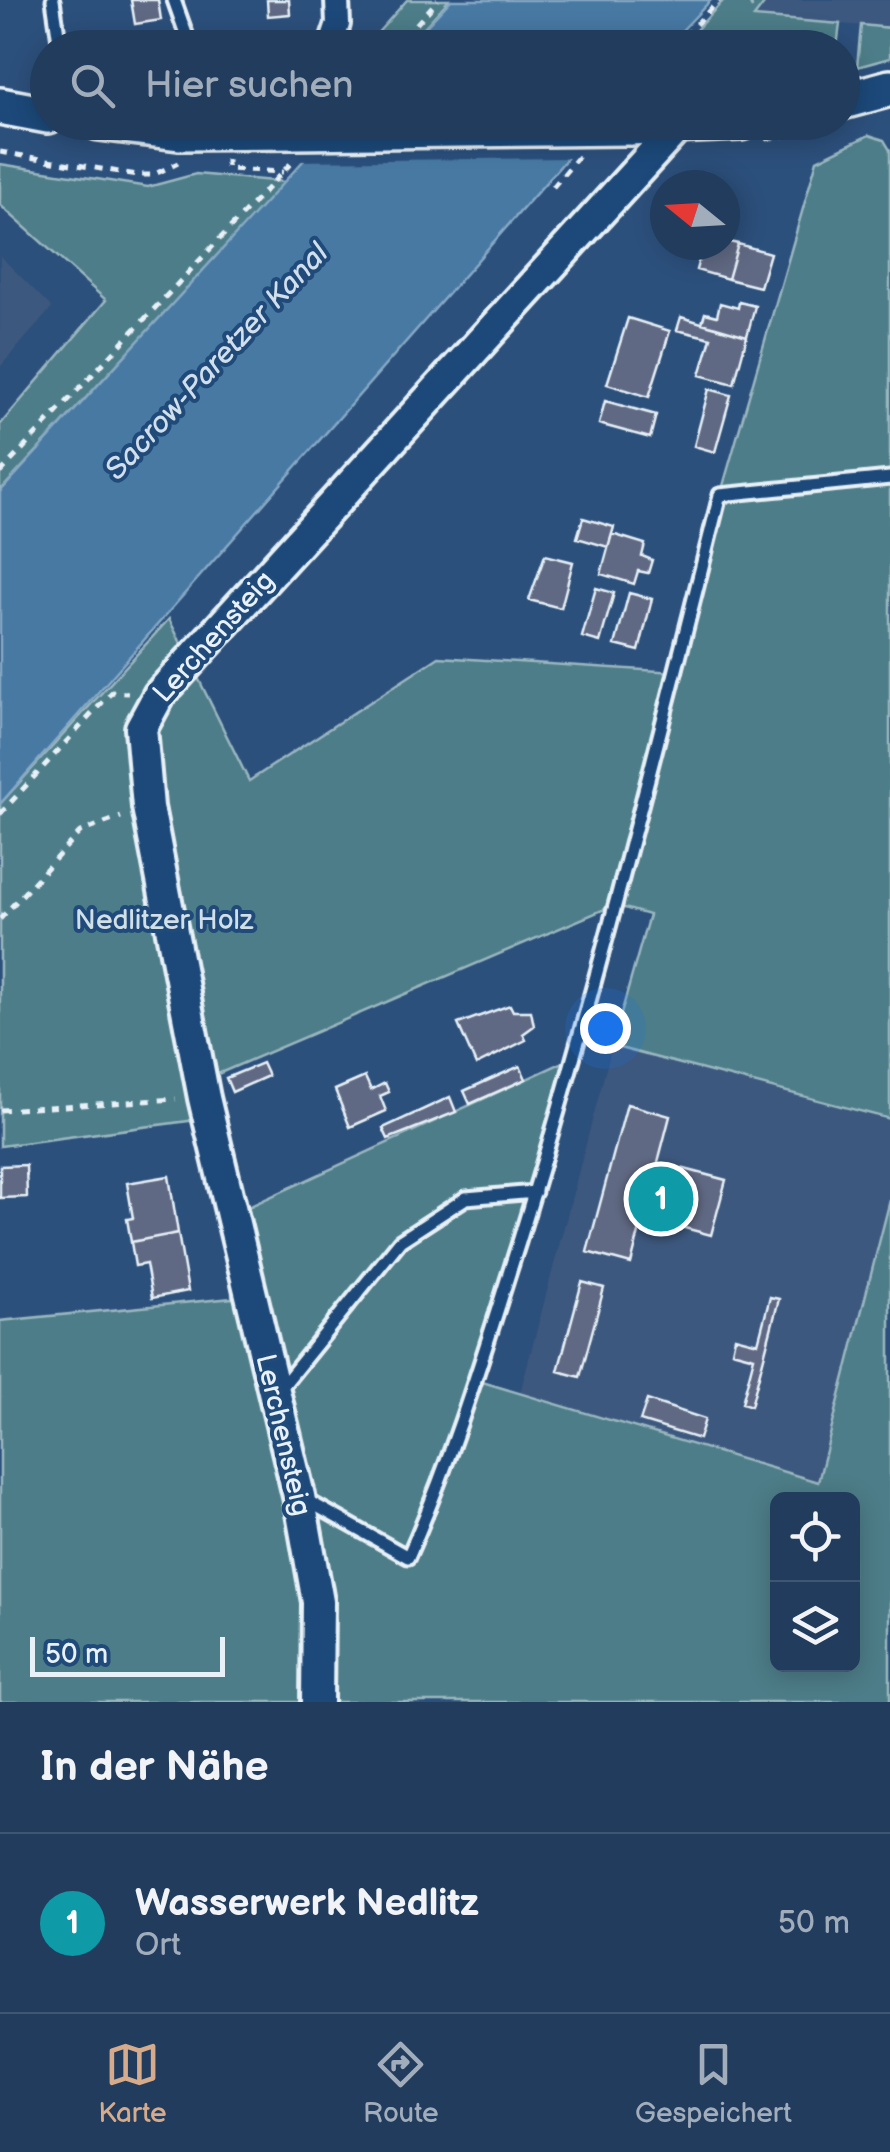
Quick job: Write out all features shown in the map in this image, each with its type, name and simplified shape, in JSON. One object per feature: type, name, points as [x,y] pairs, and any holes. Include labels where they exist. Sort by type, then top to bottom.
[{"type":"main road","points":[[860,104],[890,88]]},
{"type":"main road","points":[[0,106],[30,112]]},
{"type":"street","points":[[336,30],[337,0]]},
{"type":"street","name":"Lerchensteig","points":[[318,1702],[318,1602],[299,1496],[236,1217],[204,1098],[148,807],[141,728],[160,696],[665,140]]},
{"type":"lane","points":[[53,0],[57,30]]},
{"type":"lane","points":[[174,0],[184,30]]},
{"type":"lane","points":[[299,1496],[408,1556],[473,1398],[582,1033],[720,494],[890,478]]},
{"type":"lane","points":[[274,1396],[400,1242],[466,1198],[534,1192]]},
{"type":"path","points":[[411,30],[438,0]]},
{"type":"path","points":[[691,30],[719,0]]},
{"type":"path","points":[[0,152],[152,175],[181,140]]},
{"type":"path","points":[[0,474],[283,172],[227,169]]},
{"type":"path","points":[[0,814],[112,692],[160,696]]},
{"type":"path","points":[[0,919],[80,832],[148,807]]},
{"type":"path","points":[[0,1110],[204,1098]]},
{"type":"shaded area","points":[[769,0],[890,0],[890,28],[754,17]]},
{"type":"shaded area","points":[[0,256],[52,308],[0,367]]},
{"type":"shaded area","points":[[612,1046],[890,1119],[890,1200],[818,1482],[520,1393]]},
{"type":"green space","points":[[407,0],[449,0],[422,30],[380,30]]},
{"type":"green space","points":[[724,0],[748,0],[752,8],[751,0],[767,0],[754,17],[840,24],[839,30],[696,30]]},
{"type":"green space","points":[[861,25],[890,28],[890,58],[860,66]]},
{"type":"green space","name":"Nedlitzer Holz","points":[[869,135],[884,140],[890,150],[890,1119],[612,1046],[649,915],[614,905],[213,1076],[203,1119],[0,1146],[0,804],[169,619],[249,781],[439,657],[675,672],[721,493],[817,160]]},
{"type":"green space","points":[[0,164],[148,187],[196,174],[285,182],[0,491],[0,425],[106,300],[0,205]]},
{"type":"green space","points":[[570,1059],[472,1379],[818,1482],[890,1200],[890,1702],[0,1702],[0,1321],[232,1298],[233,1214]]},
{"type":"water","points":[[451,0],[711,0],[682,30],[423,30]]},
{"type":"water","name":"Sacrow-Paretzer Kanal","points":[[322,140],[583,140],[0,804],[0,492]]},
{"type":"pier","points":[[315,140],[590,140],[574,158],[296,161]]},
{"type":"building","points":[[131,0],[158,0],[161,20],[135,24]]},
{"type":"building","points":[[267,0],[289,0],[290,14],[268,16]]},
{"type":"building","points":[[740,245],[770,253],[760,287],[728,279],[733,260],[740,260]]},
{"type":"building","points":[[699,260],[733,260],[728,279],[696,270]]},
{"type":"building","points":[[739,302],[755,306],[747,336],[702,323],[705,313],[717,316],[720,303],[738,308]]},
{"type":"building","points":[[681,317],[747,336],[734,384],[700,375],[711,338],[677,330]]},
{"type":"building","points":[[628,318],[670,331],[649,397],[607,384]]},
{"type":"building","points":[[709,389],[731,395],[715,452],[694,446]]},
{"type":"building","points":[[605,401],[656,415],[650,438],[599,424]]},
{"type":"building","points":[[583,518],[614,527],[608,547],[577,538]]},
{"type":"building","points":[[612,534],[645,544],[642,556],[652,560],[648,573],[638,571],[634,584],[601,574]]},
{"type":"building","points":[[545,555],[573,562],[561,608],[529,600]]},
{"type":"building","points":[[596,588],[614,593],[600,642],[582,637]]},
{"type":"building","points":[[629,593],[652,599],[639,651],[615,645]]},
{"type":"building","points":[[510,1005],[513,1011],[531,1011],[534,1026],[523,1034],[526,1040],[476,1065],[458,1024]]},
{"type":"building","points":[[262,1063],[268,1076],[232,1092],[226,1078]]},
{"type":"building","points":[[520,1066],[526,1079],[470,1104],[464,1091]]},
{"type":"building","points":[[365,1077],[371,1090],[385,1083],[389,1092],[380,1096],[386,1111],[350,1127],[335,1090]]},
{"type":"building","points":[[450,1097],[456,1112],[388,1139],[383,1128]]},
{"type":"building","points":[[627,1104],[670,1116],[658,1162],[726,1180],[711,1235],[643,1217],[631,1264],[587,1252]]},
{"type":"building","points":[[26,1165],[27,1197],[0,1198],[0,1166]]},
{"type":"building","points":[[169,1176],[178,1233],[131,1242],[127,1219],[133,1218],[127,1183]]},
{"type":"building","points":[[178,1233],[188,1291],[152,1298],[146,1264],[135,1266],[131,1242]]},
{"type":"building","points":[[582,1282],[604,1288],[580,1377],[558,1371]]},
{"type":"building","points":[[770,1297],[779,1299],[751,1406],[742,1403],[754,1357],[732,1351],[735,1337],[758,1343]]},
{"type":"building","points":[[647,1400],[705,1419],[699,1439],[640,1421]]},
{"type":"place","name":"Wasserwerk Nedlitz","points":[[661,1199]]}]
